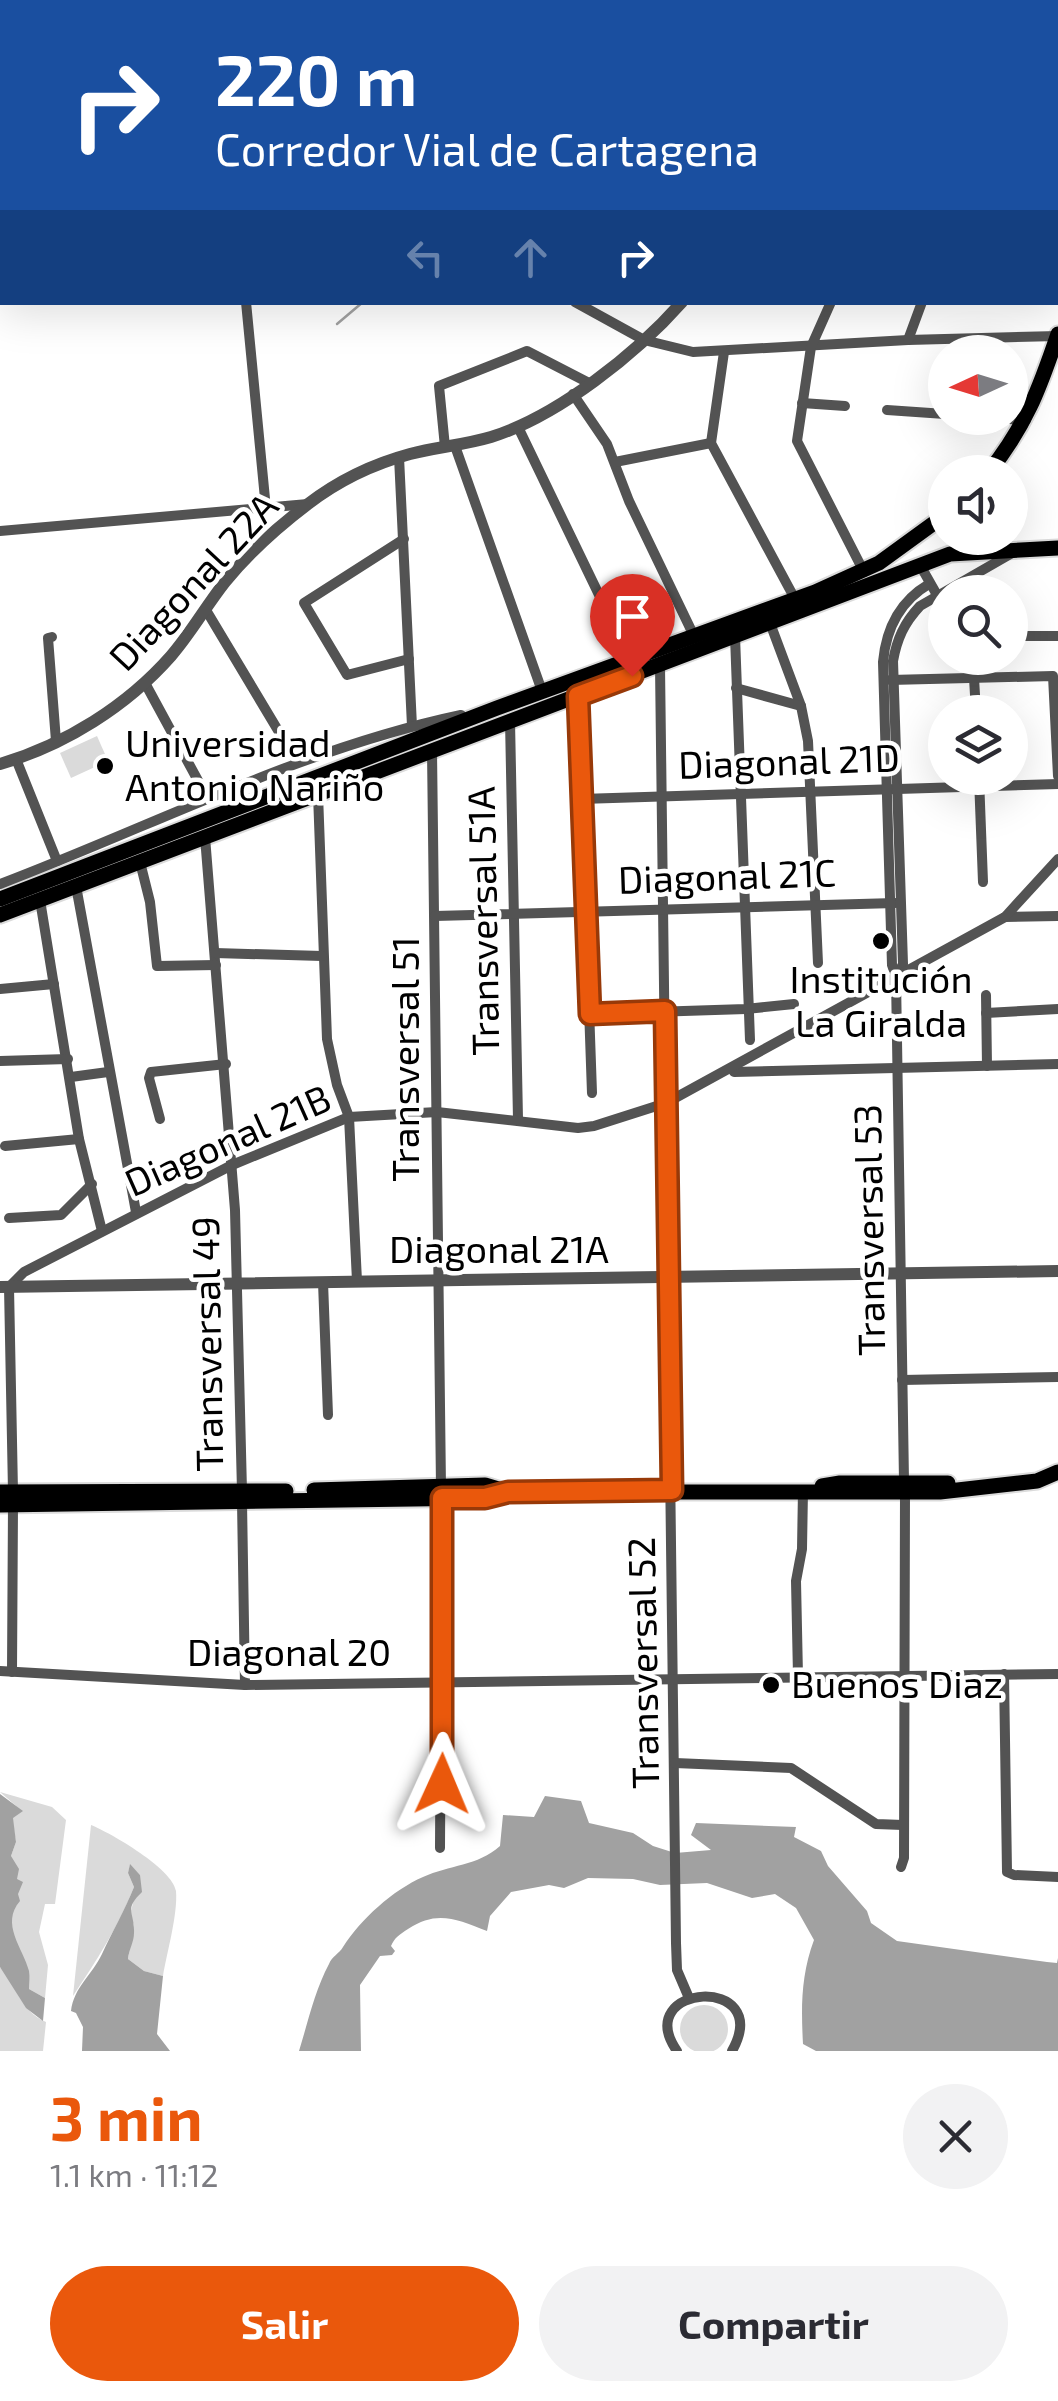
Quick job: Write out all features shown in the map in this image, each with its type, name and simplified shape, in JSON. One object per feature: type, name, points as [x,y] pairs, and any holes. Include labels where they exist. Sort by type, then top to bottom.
[{"type":"main road","points":[[1028,415],[1058,335]]},
{"type":"main road","points":[[0,899],[542,691],[795,600],[864,572],[928,528]]},
{"type":"main road","points":[[1028,550],[1058,548]]},
{"type":"main road","points":[[895,553],[913,556],[920,565]]},
{"type":"main road","points":[[0,915],[947,555]]},
{"type":"main road","points":[[6,1499],[442,1492],[485,1485],[508,1492],[803,1490],[840,1483],[979,1487],[1055,1476]]},
{"type":"street","points":[[246,305],[266,508],[276,518],[271,536]]},
{"type":"street","points":[[644,340],[677,305]]},
{"type":"street","points":[[830,305],[811,347],[797,433],[800,450],[864,572]]},
{"type":"street","points":[[908,340],[921,305]]},
{"type":"street","points":[[596,307],[644,340],[676,350],[724,352],[1058,335]]},
{"type":"street","name":"Diagonal 22A","points":[[0,764],[56,742],[103,716],[145,683],[174,653],[226,581],[308,504],[355,475],[400,457],[518,427],[589,383],[644,340]]},
{"type":"street","points":[[542,691],[450,447],[439,386],[527,351],[589,383]]},
{"type":"street","points":[[724,352],[710,443],[795,600]]},
{"type":"street","points":[[573,394],[600,431],[629,502],[694,636]]},
{"type":"street","points":[[802,403],[845,406]]},
{"type":"street","points":[[887,410],[928,413]]},
{"type":"street","points":[[518,427],[630,660]]},
{"type":"street","points":[[615,462],[710,443]]},
{"type":"street","points":[[400,457],[412,726]]},
{"type":"street","points":[[0,531],[308,504]]},
{"type":"street","points":[[404,539],[304,603],[346,675],[409,659]]},
{"type":"street","name":"Transversal 53","points":[[973,575],[1009,555]]},
{"type":"street","points":[[920,565],[928,582]]},
{"type":"street","name":"Transversal 53","points":[[901,1867],[907,1677],[898,1068],[896,977],[892,965],[896,903],[889,680],[884,648],[892,623],[909,598],[928,585]]},
{"type":"street","name":"Transversal 53","points":[[889,680],[899,635],[928,601]]},
{"type":"street","points":[[206,610],[298,762]]},
{"type":"street","points":[[770,623],[801,706],[808,741],[818,963]]},
{"type":"street","points":[[734,636],[750,1040]]},
{"type":"street","points":[[1028,636],[1058,636]]},
{"type":"street","points":[[52,637],[48,638],[56,742]]},
{"type":"street","name":"Transversal 52","points":[[660,666],[676,1943],[677,1970],[689,1998]]},
{"type":"street","name":"Diagonal 21D","points":[[889,680],[1053,676],[1058,776]]},
{"type":"street","points":[[974,678],[975,695]]},
{"type":"street","points":[[145,683],[208,799]]},
{"type":"street","points":[[736,688],[801,706]]},
{"type":"street","points":[[578,696],[592,1092]]},
{"type":"street","points":[[0,884],[298,762],[412,726],[497,708]]},
{"type":"street","name":"Transversal 51A","points":[[510,721],[518,1119]]},
{"type":"street","name":"Transversal 51","points":[[432,751],[444,1682],[440,1848]]},
{"type":"street","points":[[16,759],[57,861]]},
{"type":"street","name":"Diagonal 21D","points":[[1028,783],[1058,784]]},
{"type":"street","name":"Diagonal 21D","points":[[581,799],[928,786]]},
{"type":"street","points":[[318,794],[327,1038],[349,1117],[357,1281]]},
{"type":"street","points":[[980,795],[983,882]]},
{"type":"street","name":"Transversal 49","points":[[204,837],[226,1064],[238,1284],[245,1685]]},
{"type":"street","points":[[666,1103],[1005,918],[1058,859]]},
{"type":"street","points":[[140,862],[150,902],[157,966],[215,959],[322,956]]},
{"type":"street","points":[[76,886],[136,1212]]},
{"type":"street","points":[[40,900],[79,1138],[102,1231]]},
{"type":"street","name":"Diagonal 21C","points":[[435,916],[896,903]]},
{"type":"street","points":[[1005,918],[1058,916]]},
{"type":"street","points":[[0,989],[54,984]]},
{"type":"street","points":[[986,995],[987,1066]]},
{"type":"street","points":[[590,1014],[794,1004]]},
{"type":"street","points":[[986,1013],[1058,1010]]},
{"type":"street","points":[[0,1061],[68,1059]]},
{"type":"street","points":[[160,1119],[151,1072],[226,1064]]},
{"type":"street","points":[[728,1072],[1058,1064]]},
{"type":"street","points":[[71,1077],[108,1072]]},
{"type":"street","name":"Diagonal 21B","points":[[5,1287],[24,1272],[136,1212],[232,1165],[349,1117],[437,1112],[561,1127],[594,1126],[666,1103]]},
{"type":"street","points":[[5,1146],[79,1138]]},
{"type":"street","name":"Diagonal 21B","points":[[9,1218],[61,1214],[92,1184]]},
{"type":"street","name":"Diagonal 21A","points":[[5,1287],[1058,1271]]},
{"type":"street","points":[[323,1282],[328,1415]]},
{"type":"street","points":[[5,1287],[6,1671]]},
{"type":"street","points":[[902,1380],[1058,1377]]},
{"type":"street","points":[[798,1676],[796,1580],[802,1549],[803,1490]]},
{"type":"street","name":"Diagonal 20","points":[[6,1671],[245,1685],[1058,1674]]},
{"type":"street","points":[[1004,1674],[1007,1872],[1014,1876],[1058,1877]]},
{"type":"street","points":[[675,1763],[791,1768],[876,1824],[903,1825]]},
{"type":"street","points":[[678,2051],[670,2032],[678,2006],[689,1998],[709,1994],[730,2005],[739,2026],[732,2051]]},
{"type":"shaded area","points":[[97,736],[108,761],[71,778],[60,753]]},
{"type":"shaded area","points":[[0,1792],[52,1807],[66,1820],[55,1904],[45,1904],[39,1932],[48,1965],[45,1998],[29,1989],[9,1921],[18,1894],[11,1856],[16,1842],[12,1818],[22,1811]]},
{"type":"shaded area","points":[[0,1794],[23,1811],[13,1818],[16,1842],[11,1856],[19,1869],[17,1879],[23,1882],[12,1927],[29,1971],[29,1989],[45,1998],[43,2021],[26,2008],[0,1967]]},
{"type":"shaded area","points":[[545,1796],[581,1801],[589,1823],[633,1833],[653,1846],[675,1853],[711,1850],[691,1835],[696,1823],[796,1827],[794,1837],[821,1851],[828,1866],[867,1911],[871,1923],[897,1941],[1047,1962],[1057,1963],[1058,1958],[1058,2051],[816,2051],[803,2044],[802,2017],[804,1979],[814,1940],[796,1908],[775,1894],[752,1898],[707,1883],[660,1885],[633,1879],[588,1878],[564,1888],[549,1885],[511,1892],[490,1916],[487,1931],[456,1920],[438,1918],[418,1923],[398,1936],[391,1946],[395,1951],[392,1955],[380,1956],[360,1985],[361,2051],[299,2051],[330,1961],[368,1916],[412,1883],[491,1853],[500,1846],[503,1815],[534,1817]]},
{"type":"shaded area","points":[[91,1825],[126,1844],[164,1873],[176,1891],[175,1911],[163,1976],[144,1971],[128,1959],[134,1925],[130,1915],[140,1875],[130,1865],[128,1873],[134,1887],[128,1901],[73,1996]]},
{"type":"shaded area","points":[[130,1864],[140,1875],[142,1892],[131,1907],[134,1933],[128,1959],[144,1971],[163,1976],[157,2034],[170,2051],[82,2051],[83,2027],[71,2011],[73,2003],[134,1887],[128,1873]]},
{"type":"shaded area","points":[[0,1967],[30,2011],[46,2022],[43,2051],[0,2051]]},
{"type":"shaded area","points":[[695,2007],[713,2007],[726,2020],[726,2038],[713,2051],[695,2051],[682,2038],[682,2020]]},
{"type":"waterway","points":[[337,324],[359,305]]},
{"type":"place","name":"Universidad Antonio Nariño","points":[[105,766]]},
{"type":"place","name":"Institución La Giralda","points":[[881,941]]},
{"type":"place","name":"Buenos Diaz","points":[[771,1685]]},
{"type":"route","points":[[442,1784],[442,1498],[485,1498],[508,1492],[672,1490],[665,1011],[590,1014],[578,696],[632,676]]}]
